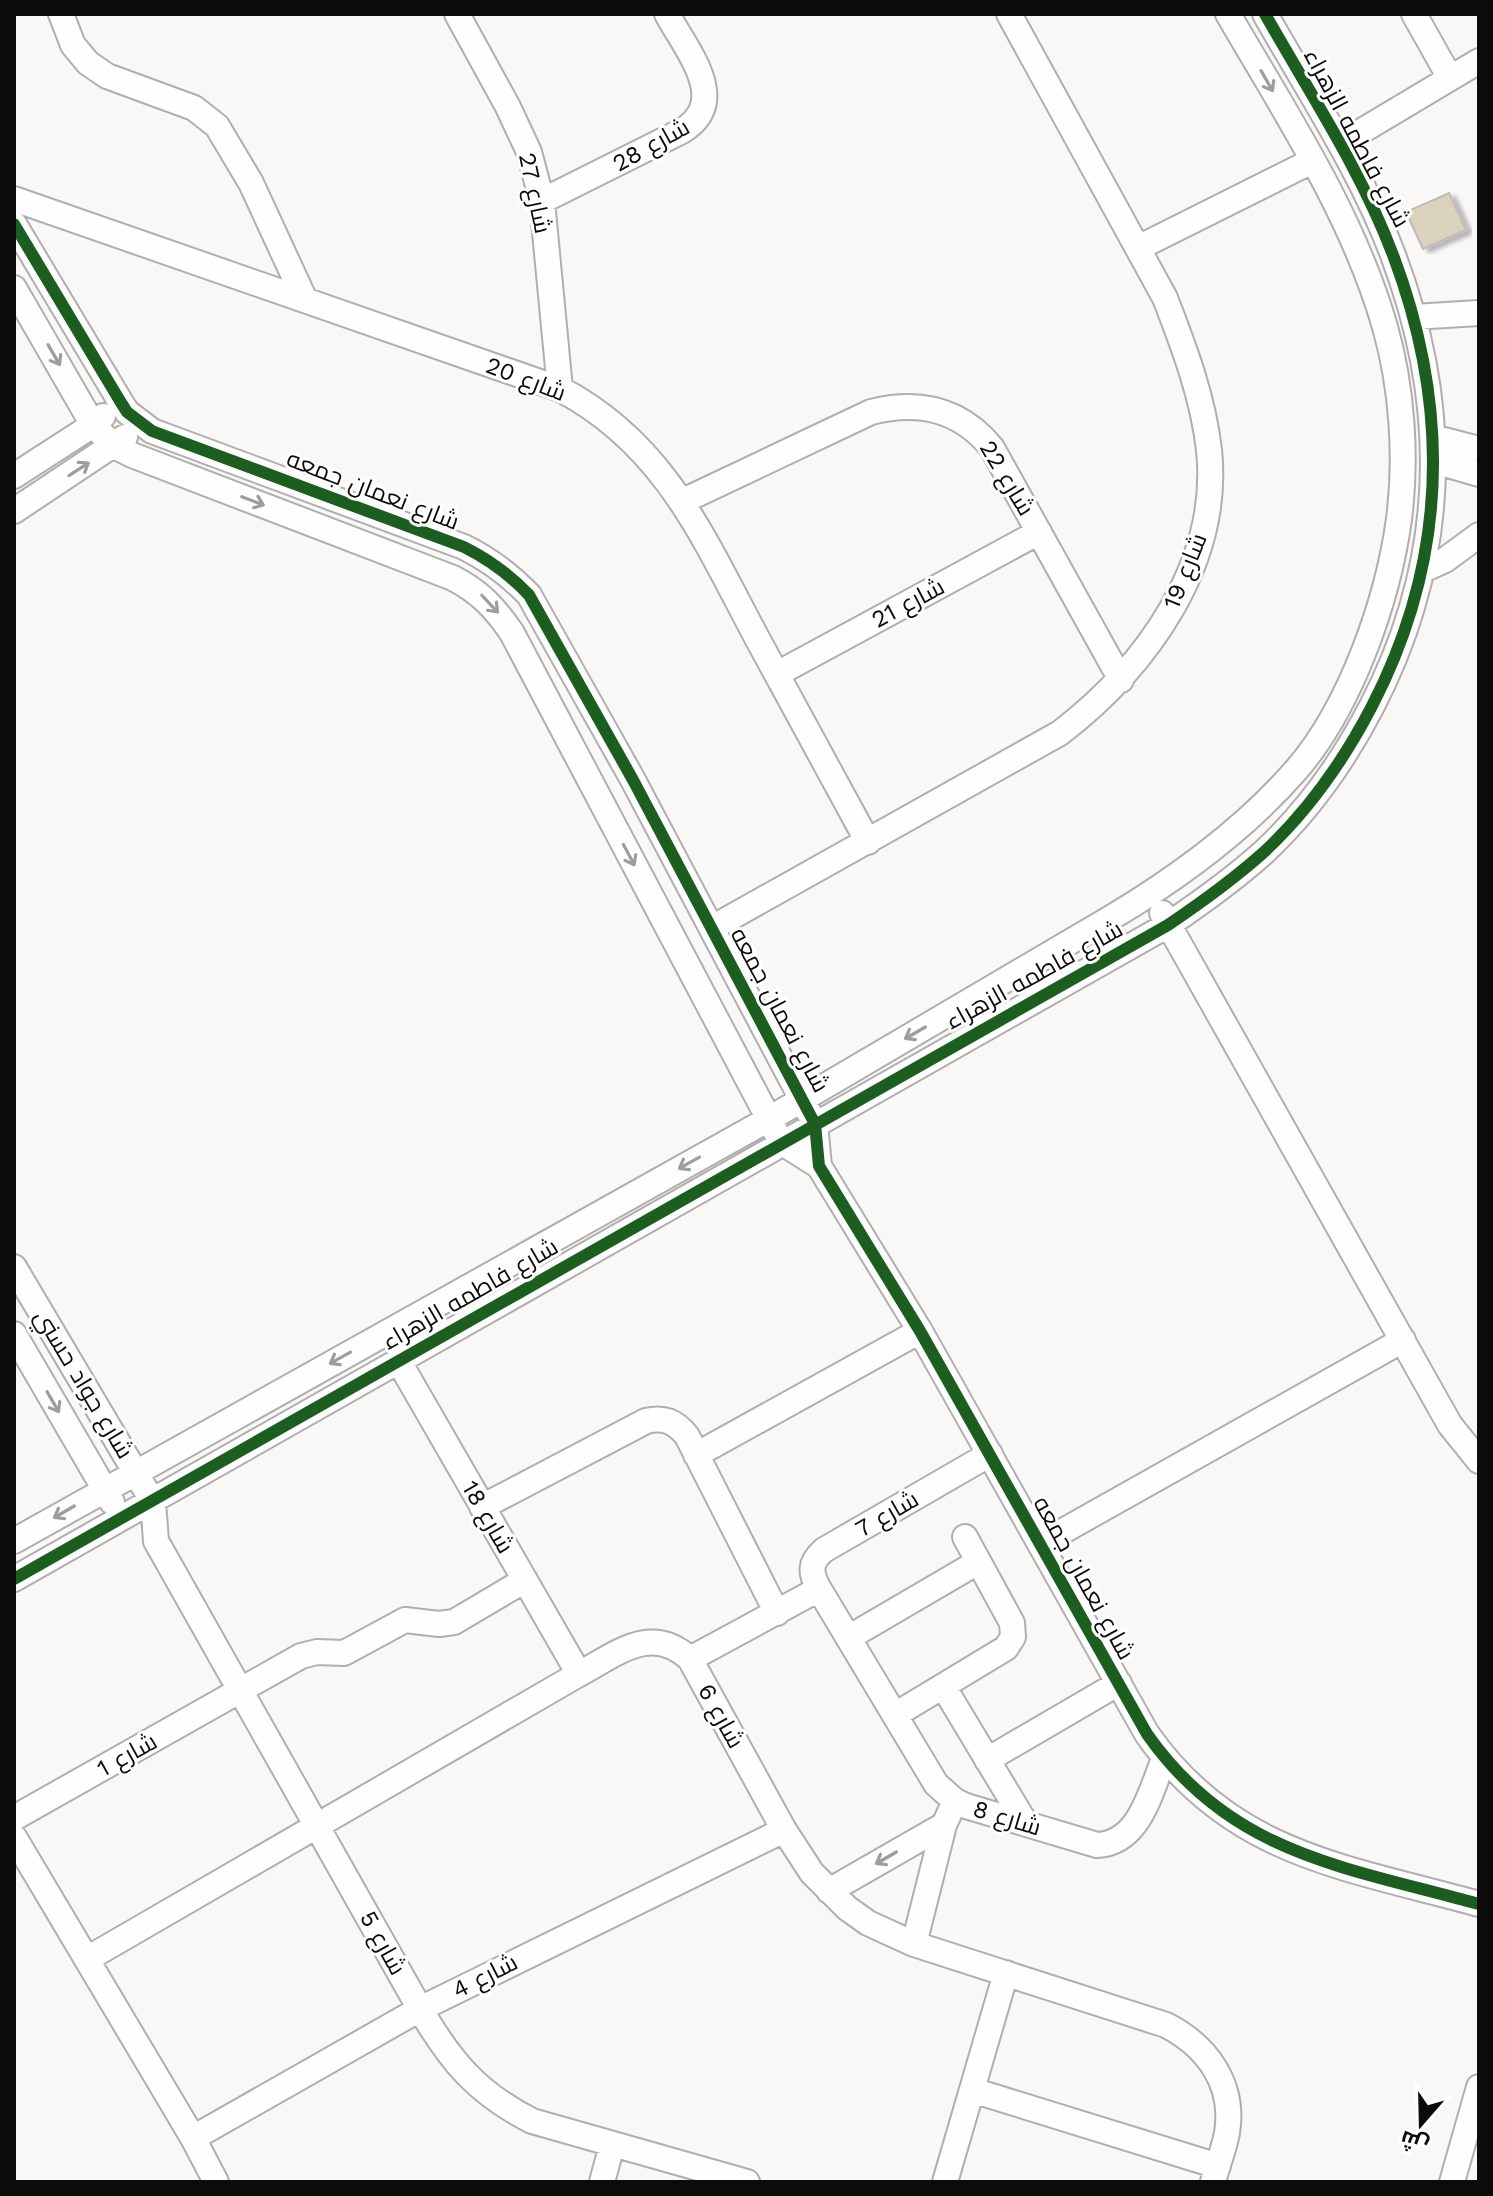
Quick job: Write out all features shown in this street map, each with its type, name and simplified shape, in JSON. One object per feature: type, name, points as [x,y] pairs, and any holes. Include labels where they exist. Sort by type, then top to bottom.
[{"type":"street","points":[[61,14],[73,45],[88,63],[107,76],[194,108],[217,126],[251,183],[305,300]]},
{"type":"street","name":"شارع 27","points":[[457,14],[524,141],[542,201],[560,389]]},
{"type":"street","name":"شارع 28","points":[[542,201],[682,131],[695,123],[704,110],[706,94],[702,79],[667,14]]},
{"type":"street","name":"شارع 19","points":[[712,928],[1060,733],[1092,709],[1121,680],[1155,637],[1183,588],[1197,553],[1208,503],[1209,451],[1200,400],[1185,349],[1165,298],[1009,14]]},
{"type":"street","name":"شارع فاطمه الزهراء","points":[[14,1541],[769,1119],[1151,894],[1228,836],[1266,802],[1299,766],[1330,722],[1358,665],[1387,577],[1399,519],[1402,453],[1395,376],[1385,328],[1370,284],[1312,161],[1228,14]]},
{"type":"street","name":"شارع فاطمه الزهراء","points":[[14,1579],[1168,925],[1219,890],[1265,851],[1307,806],[1354,740],[1393,662],[1423,570],[1430,525],[1433,449],[1425,372],[1413,317],[1387,240],[1340,146],[1265,14]]},
{"type":"street","points":[[1414,14],[1450,78]]},
{"type":"street","points":[[1138,248],[1340,146],[1479,61]]},
{"type":"street","points":[[1312,161],[1340,146]]},
{"type":"street","name":"شارع 20","points":[[14,199],[560,389],[578,399],[624,434],[663,474],[683,501],[868,842]]},
{"type":"street","name":"شارع نعمان جمعه","points":[[14,224],[120,401],[141,424],[152,431],[464,547],[489,559],[511,575],[529,595],[633,780],[815,1124],[819,1166],[920,1331],[1164,1759],[1219,1811],[1282,1847],[1479,1904]]},
{"type":"street","points":[[14,288],[93,425],[114,446],[453,578],[476,590],[496,609],[512,633],[781,1142]]},
{"type":"street","points":[[1413,317],[1479,313]]},
{"type":"street","points":[[14,476],[93,425],[120,401]]},
{"type":"street","name":"شارع 22","points":[[683,501],[871,412],[893,406],[940,410],[961,419],[980,433],[992,448],[1121,680]]},
{"type":"street","points":[[14,511],[114,446],[141,424]]},
{"type":"street","points":[[1433,449],[1479,449]]},
{"type":"street","points":[[1433,449],[1479,474]]},
{"type":"street","name":"شارع 21","points":[[777,674],[1039,532]]},
{"type":"street","points":[[1423,570],[1445,560],[1479,535]]},
{"type":"street","points":[[603,805],[609,793],[620,784],[633,780]]},
{"type":"street","points":[[646,887],[670,874],[677,863]]},
{"type":"street","points":[[1151,894],[1450,1425],[1479,1461]]},
{"type":"street","name":"شارع نعمان جمعه","points":[[781,1142],[819,1166]]},
{"type":"street","name":"شارع جواد حسني","points":[[14,1267],[153,1502]]},
{"type":"street","points":[[696,1455],[920,1331]]},
{"type":"street","name":"شارع جواد حسني","points":[[14,1334],[122,1519]]},
{"type":"street","points":[[1040,1544],[1403,1340]]},
{"type":"street","name":"شارع 18","points":[[398,1360],[579,1674]]},
{"type":"street","points":[[482,1507],[646,1421],[669,1421],[679,1427],[696,1455],[777,1613]]},
{"type":"street","name":"شارع 7","points":[[819,1589],[812,1575],[812,1565],[824,1550],[990,1454]]},
{"type":"street","name":"شارع 5","points":[[153,1502],[156,1541],[420,2009],[460,2069],[494,2099],[532,2121],[747,2182]]},
{"type":"street","name":"شارع 5","points":[[122,1519],[156,1541]]},
{"type":"street","points":[[895,1715],[1006,1648],[1013,1637],[1012,1623],[965,1537]]},
{"type":"street","points":[[848,1638],[978,1562]]},
{"type":"street","name":"شارع 1","points":[[14,1818],[301,1656],[317,1652],[344,1653],[405,1620],[439,1624],[454,1622],[525,1580]]},
{"type":"street","points":[[690,1659],[819,1589]]},
{"type":"street","name":"شارع 8","points":[[819,1589],[936,1784],[955,1801],[1097,1845],[1119,1841],[1136,1825],[1164,1759]]},
{"type":"street","name":"شارع 6","points":[[87,1959],[579,1674],[634,1645],[649,1641],[664,1643],[679,1649],[690,1659],[784,1830],[812,1873],[868,1923],[914,1944],[1166,2025],[1196,2044],[1210,2059],[1226,2095],[1227,2134],[1215,2174]]},
{"type":"street","points":[[987,1760],[1119,1683]]},
{"type":"street","points":[[943,1686],[1026,1824]]},
{"type":"street","points":[[914,1944],[944,1825],[955,1801]]},
{"type":"street","points":[[829,1891],[944,1825]]},
{"type":"street","name":"شارع 4","points":[[193,2138],[420,2009],[784,1830]]},
{"type":"street","points":[[14,1837],[216,2182]]},
{"type":"street","points":[[945,2182],[1006,1973]]},
{"type":"street","points":[[1452,2182],[1472,2135],[1479,2087]]},
{"type":"street","points":[[972,2090],[1215,2174]]},
{"type":"street","points":[[602,2182],[612,2145]]},
{"type":"building","points":[[1449,193],[1466,230],[1423,249],[1406,212]]},
{"type":"cycle path","points":[[14,1579],[1168,925],[1253,862],[1311,802],[1350,746],[1372,706],[1397,651],[1416,595],[1427,539],[1433,483],[1432,427],[1425,370],[1412,313],[1393,255],[1366,192],[1265,14]]},
{"type":"cycle path","points":[[14,224],[127,412],[152,431],[464,547],[499,568],[529,595],[633,780],[815,1124],[819,1166],[920,1331],[1147,1734],[1180,1775],[1216,1806],[1254,1831],[1338,1866],[1479,1904]]}]
